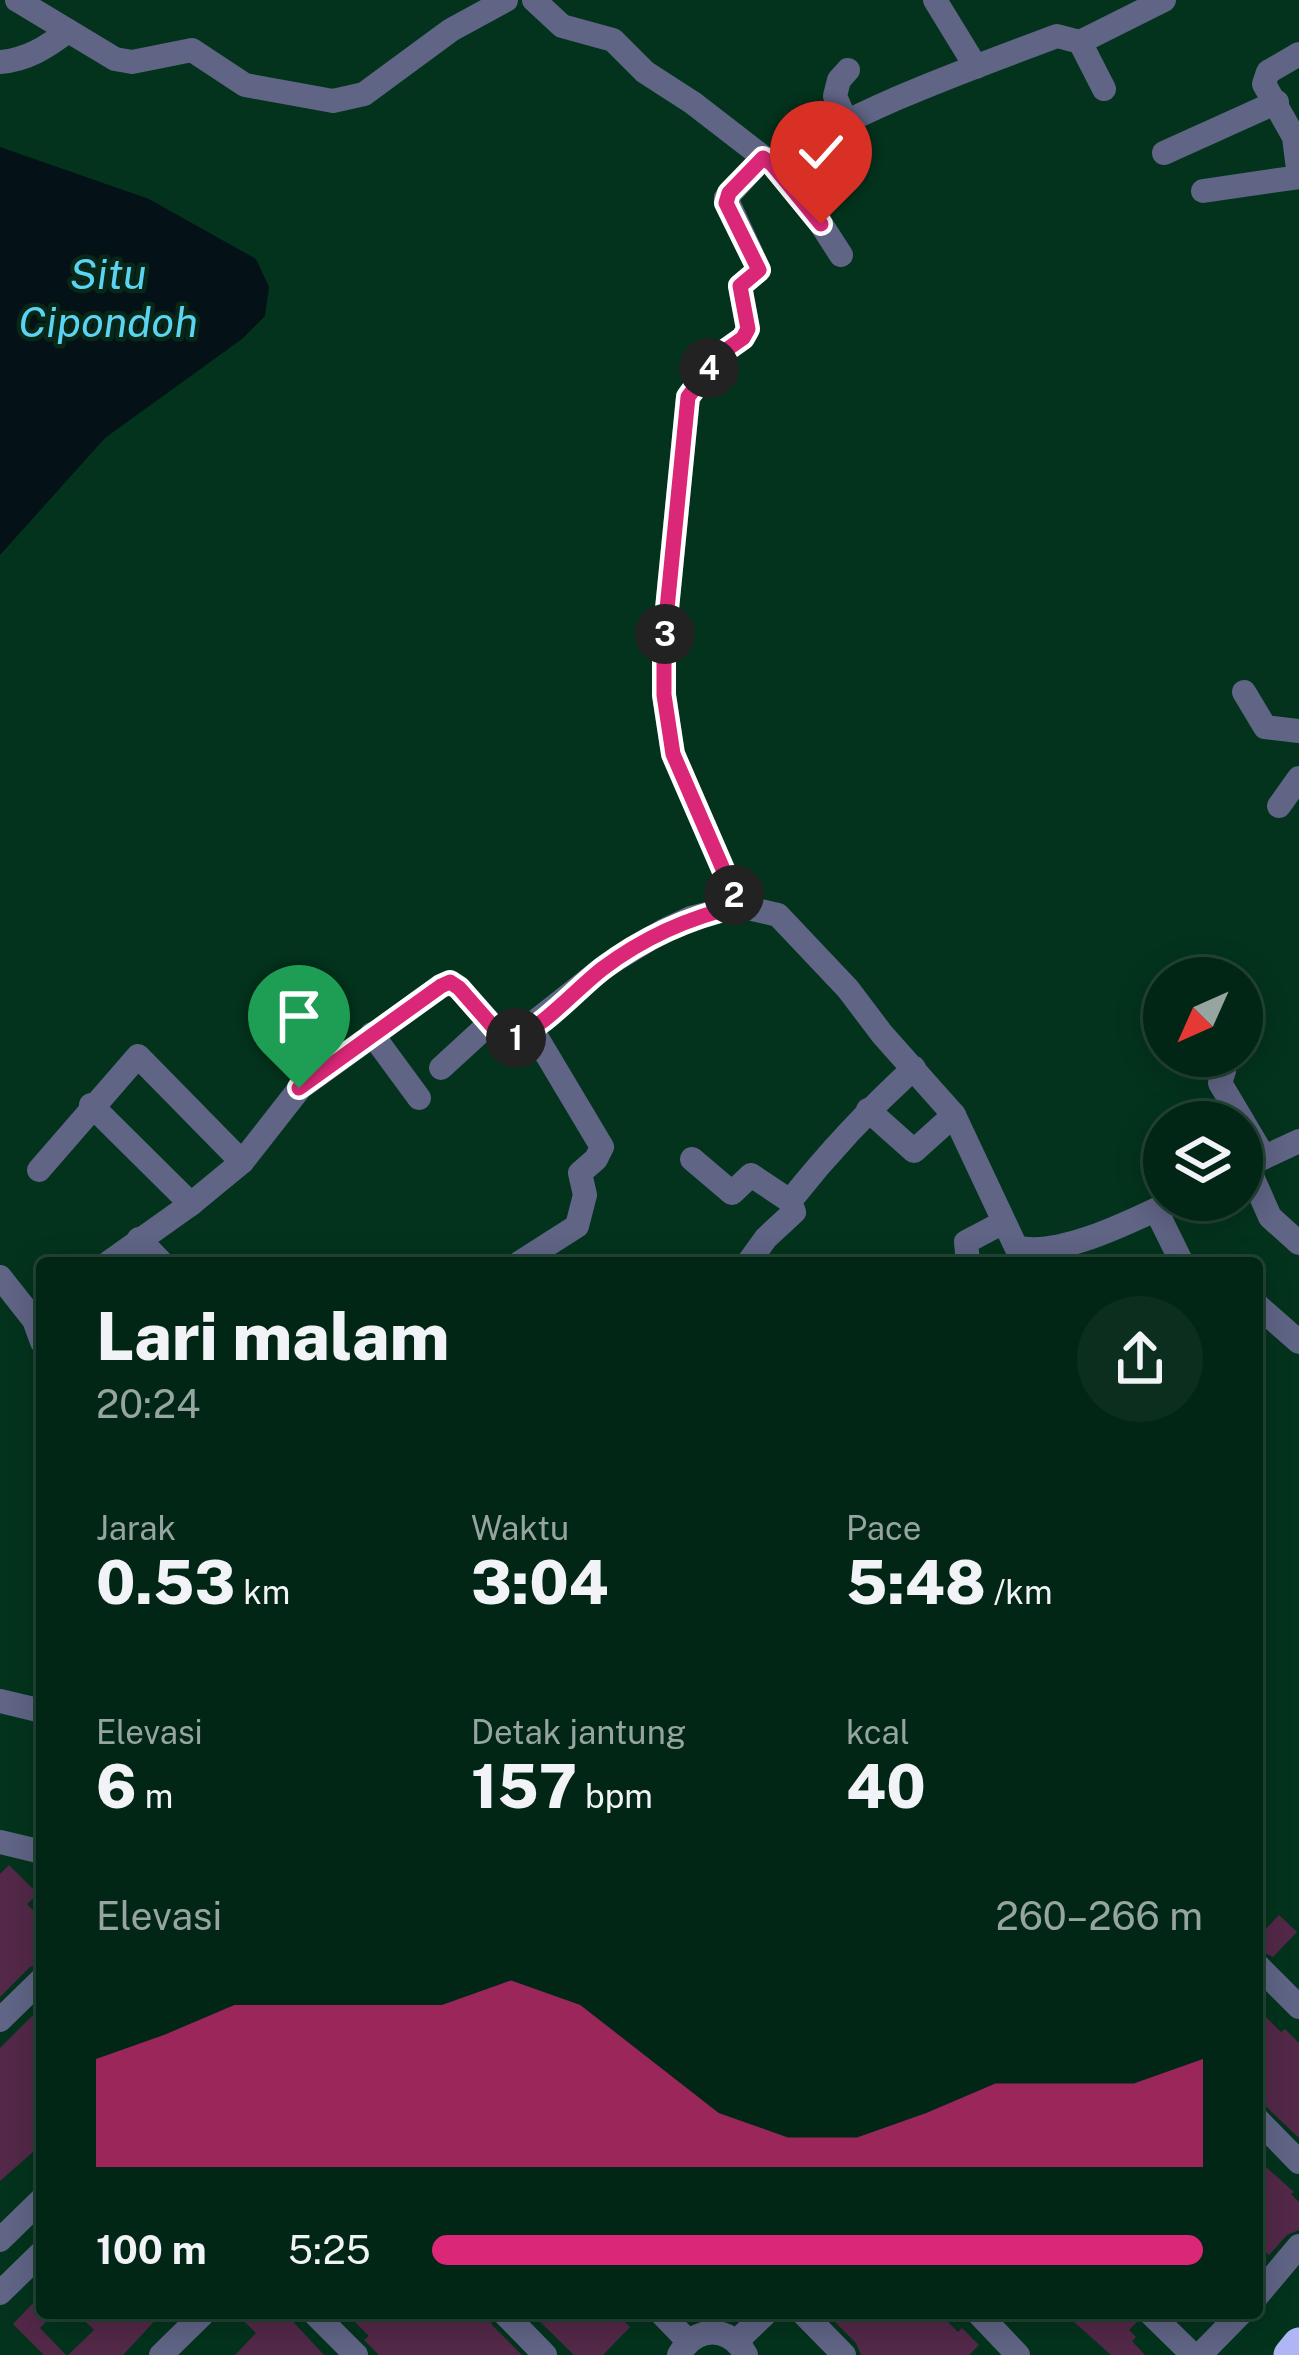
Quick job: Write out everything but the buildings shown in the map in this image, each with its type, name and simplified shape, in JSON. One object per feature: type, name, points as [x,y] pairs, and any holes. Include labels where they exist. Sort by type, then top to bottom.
[{"type":"highway","points":[[1290,2355],[1299,2344]]},
{"type":"street","points":[[16,0],[115,58],[132,62],[192,50],[244,85],[333,101],[364,94],[451,30],[506,0]]},
{"type":"street","points":[[534,0],[562,26],[613,40],[645,72],[767,161],[841,255]]},
{"type":"street","points":[[935,0],[976,67]]},
{"type":"street","points":[[739,906],[673,754],[664,695],[664,639],[688,397],[719,355],[743,338],[748,329],[740,286],[759,270],[726,198],[767,161],[847,124],[1057,37],[1080,42],[1164,0]]},
{"type":"street","points":[[0,62],[20,59],[68,31]]},
{"type":"street","points":[[1080,42],[1104,89]]},
{"type":"street","points":[[1203,191],[1299,176],[1296,136],[1264,84],[1265,75],[1299,54]]},
{"type":"street","points":[[847,124],[835,96],[848,70]]},
{"type":"street","points":[[1164,153],[1277,103]]},
{"type":"street","points":[[1244,692],[1265,727],[1299,731]]},
{"type":"street","points":[[1279,806],[1299,778]]},
{"type":"street","points":[[116,1257],[242,1162],[287,1100],[450,982],[508,1039],[530,1028],[607,965],[663,931],[739,906],[778,915],[835,974],[954,1114],[1016,1247],[1029,1250],[1099,1233],[1143,1215]]},
{"type":"street","points":[[441,1068],[489,1024]]},
{"type":"street","points":[[528,1257],[577,1226],[585,1195],[580,1173],[600,1154],[601,1140],[530,1028]]},
{"type":"street","points":[[373,1034],[419,1099]]},
{"type":"street","points":[[39,1170],[138,1056],[242,1162]]},
{"type":"street","points":[[790,1202],[868,1110],[914,1068]]},
{"type":"street","points":[[91,1105],[191,1204]]},
{"type":"street","points":[[868,1110],[914,1151],[954,1114]]},
{"type":"street","points":[[1263,1158],[1299,1141]]},
{"type":"street","points":[[692,1159],[732,1193],[751,1174],[790,1202],[794,1212],[752,1257]]},
{"type":"street","points":[[1263,1197],[1270,1217],[1299,1243]]},
{"type":"street","points":[[1170,1221],[1180,1257]]},
{"type":"street","points":[[967,1257],[966,1242],[1003,1223]]},
{"type":"street","points":[[139,1239],[156,1257]]},
{"type":"street","points":[[0,1277],[36,1321]]},
{"type":"street","points":[[1263,1310],[1299,1342]]},
{"type":"street","points":[[0,1701],[36,1710]]},
{"type":"street","points":[[0,1841],[36,1850]]},
{"type":"street","points":[[1263,1971],[1299,2007]]},
{"type":"street","points":[[0,2020],[36,1985]]},
{"type":"street","points":[[1263,2125],[1299,2162]]},
{"type":"street","points":[[0,2240],[36,2205]]},
{"type":"street","points":[[1263,2281],[1299,2246]]},
{"type":"street","points":[[0,2293],[36,2258]]},
{"type":"street","points":[[173,2351],[199,2319]]},
{"type":"street","points":[[320,2319],[356,2355]]},
{"type":"street","points":[[510,2319],[545,2355]]},
{"type":"street","points":[[665,2319],[684,2348],[712,2332],[742,2348],[762,2319]]},
{"type":"street","points":[[809,2319],[844,2355]]},
{"type":"street","points":[[984,2319],[1018,2355]]},
{"type":"street","points":[[1157,2319],[1199,2354],[1235,2319]]},
{"type":"water","name":"Situ Cipondoh","points":[[0,147],[149,199],[256,259],[269,287],[265,316],[242,339],[105,438],[0,555]]},
{"type":"route","points":[[299,1088],[450,982],[502,1037],[513,1039],[607,965],[663,931],[739,906],[673,754],[664,695],[664,639],[681,441],[688,397],[719,355],[748,329],[740,286],[759,270],[726,203],[729,193],[763,158],[821,224]]}]
